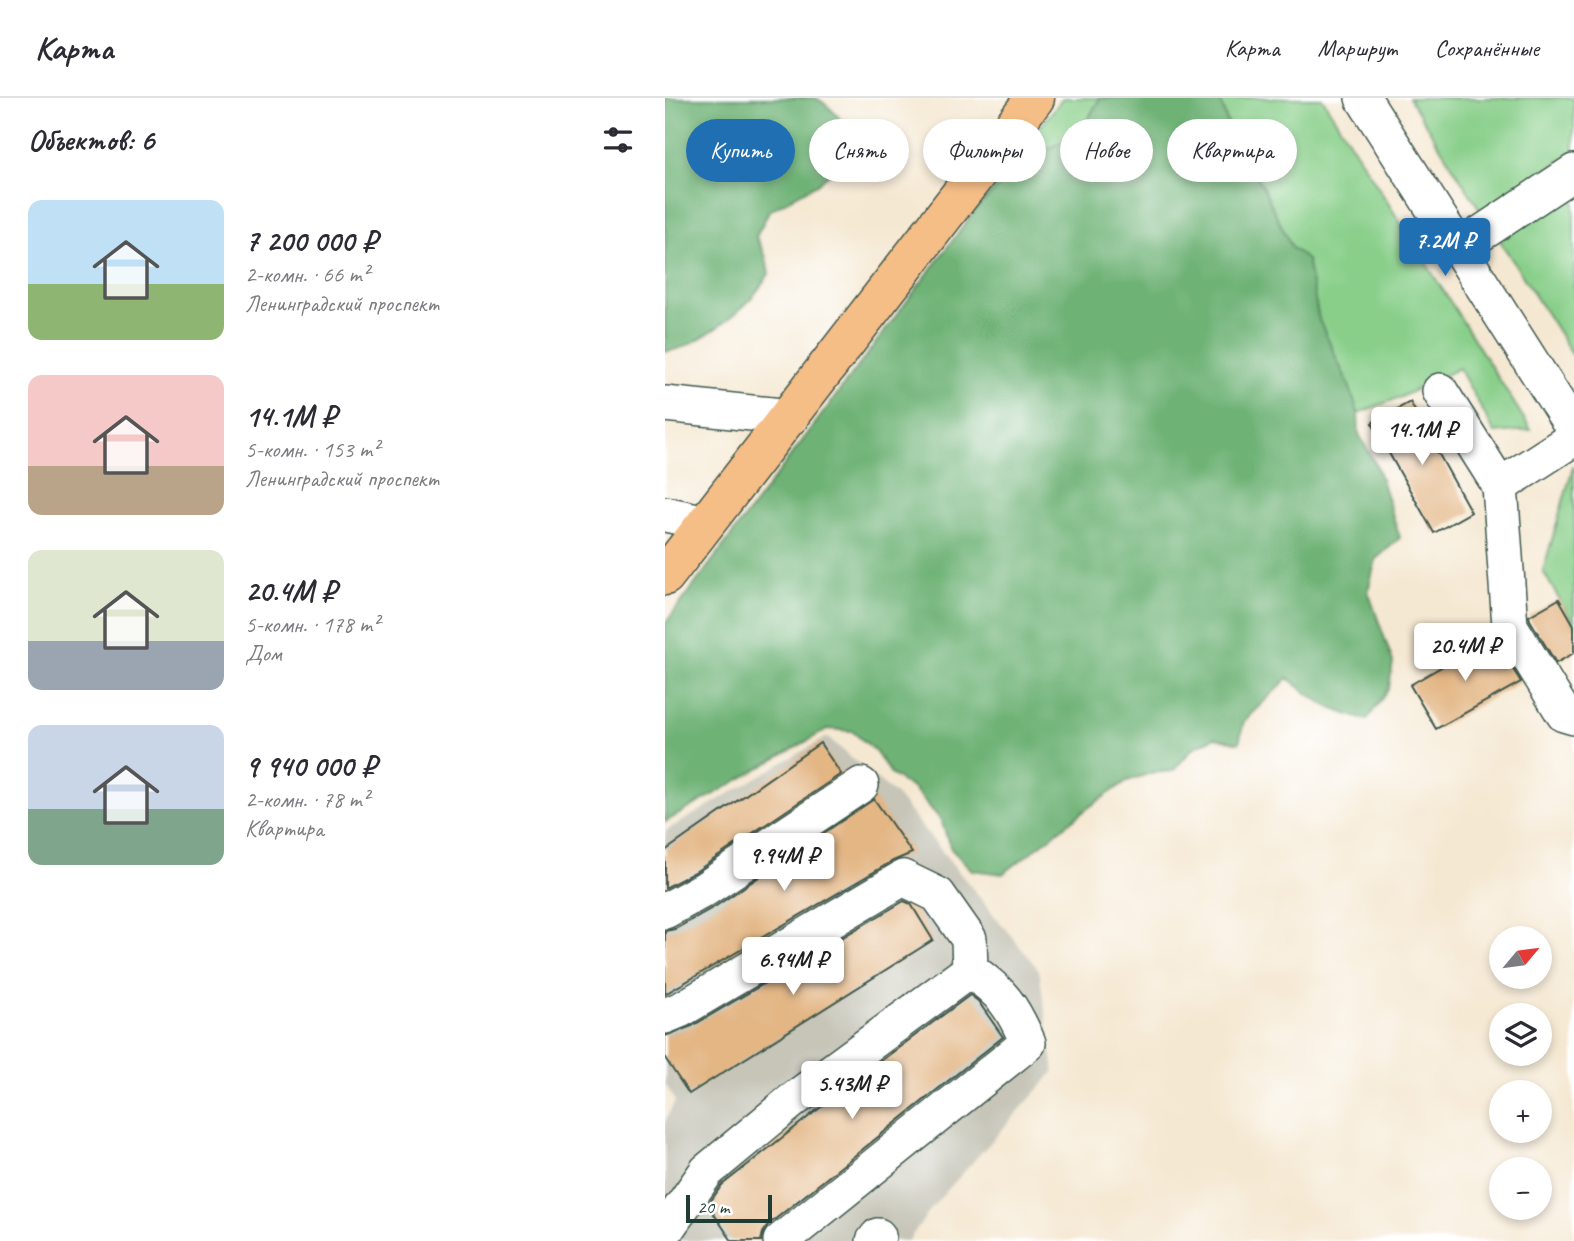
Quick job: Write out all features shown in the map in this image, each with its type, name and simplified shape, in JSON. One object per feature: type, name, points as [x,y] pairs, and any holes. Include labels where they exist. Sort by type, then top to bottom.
[{"type":"main road","points":[[665,576],[791,417],[1035,98]]},
{"type":"street","points":[[1363,98],[1574,429]]},
{"type":"street","points":[[1459,248],[1574,172]]},
{"type":"street","points":[[1440,391],[1500,486],[1510,626],[1564,715],[1574,717]]},
{"type":"street","points":[[665,404],[791,417]]},
{"type":"street","points":[[1500,486],[1574,438]]},
{"type":"street","points":[[665,514],[707,523]]},
{"type":"street","points":[[665,911],[705,888],[861,785]]},
{"type":"street","points":[[665,1016],[682,1009],[903,878],[938,895],[969,939],[970,970]]},
{"type":"street","points":[[665,1231],[707,1171],[793,1100],[970,970]]},
{"type":"street","points":[[781,1241],[1028,1043],[1019,1021],[996,988],[970,970]]},
{"type":"shaded area","points":[[827,737],[896,795],[1039,970],[1054,1072],[934,1205],[908,1241],[665,1241],[665,1121],[675,1101],[665,1083],[665,831]]},
{"type":"green space","points":[[665,98],[815,98],[825,104],[840,119],[809,119],[809,182],[819,182],[769,211],[756,237],[766,257],[769,274],[752,298],[729,319],[696,341],[665,351]]},
{"type":"green space","points":[[1063,98],[1100,98],[1088,119],[1060,119],[1060,143],[1046,150],[1046,120]]},
{"type":"green space","points":[[1100,98],[1219,98],[1226,119],[1167,119],[1167,182],[1260,182],[1292,248],[1307,260],[1319,320],[1350,388],[1358,413],[1359,434],[1377,467],[1400,538],[1376,559],[1368,591],[1393,662],[1389,688],[1367,720],[1325,705],[1288,678],[1244,721],[1239,743],[1215,737],[1193,748],[1173,771],[1151,773],[1127,781],[1003,874],[972,870],[951,849],[941,820],[915,790],[892,775],[874,750],[852,731],[828,729],[665,822],[665,624],[976,209],[1004,182],[1046,182],[1046,150],[1060,143],[1060,182],[1153,182],[1153,119],[1088,119]]},
{"type":"green space","points":[[1219,98],[1322,98],[1531,430],[1495,433],[1459,368],[1401,397],[1358,413],[1350,388],[1319,320],[1307,260],[1292,248],[1260,182],[1297,182],[1297,119],[1226,119]]},
{"type":"green space","points":[[1409,98],[1574,98],[1574,152],[1481,211]]},
{"type":"green space","points":[[997,182],[1004,182],[976,209]]},
{"type":"green space","points":[[1574,186],[1574,357],[1497,236]]},
{"type":"green space","points":[[1574,468],[1574,625],[1543,571]]},
{"type":"building","points":[[1410,402],[1471,512],[1434,533],[1372,423]]},
{"type":"building","points":[[1559,599],[1574,625],[1574,653],[1556,663],[1529,616]]},
{"type":"building","points":[[1493,637],[1521,682],[1436,729],[1410,685]]},
{"type":"building","points":[[820,743],[841,774],[695,872],[665,888],[665,851]]},
{"type":"building","points":[[874,799],[912,853],[893,861],[665,994],[665,931],[675,929],[716,906]]},
{"type":"building","points":[[904,901],[911,904],[933,940],[689,1094],[665,1058],[665,1036],[692,1026]]},
{"type":"building","points":[[970,995],[978,1001],[1003,1037],[768,1225],[761,1241],[732,1241],[708,1205],[722,1185],[859,1077]]}]
